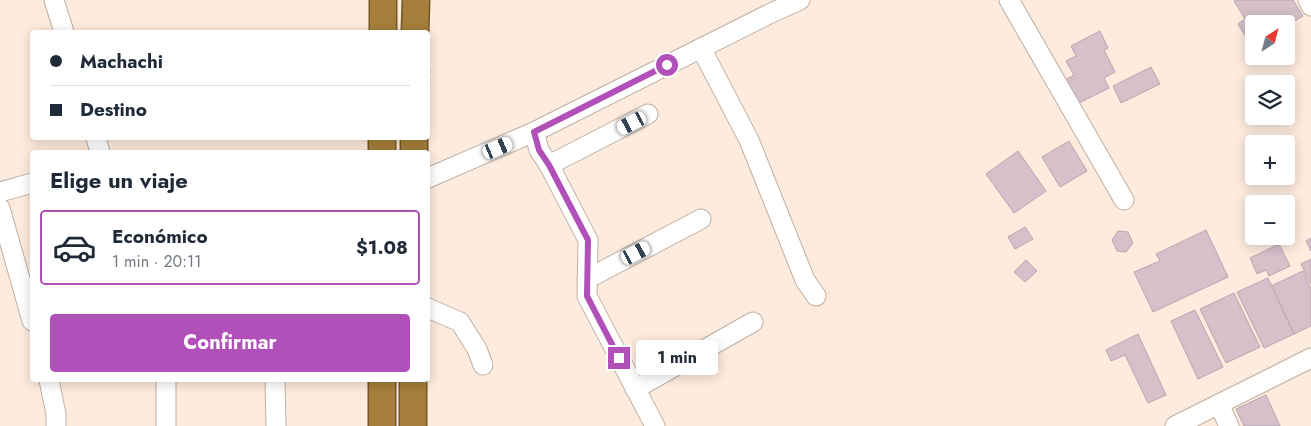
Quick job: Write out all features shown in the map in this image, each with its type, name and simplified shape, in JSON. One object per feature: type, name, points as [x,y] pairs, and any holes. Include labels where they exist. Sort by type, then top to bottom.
[{"type":"highway","points":[[383,0],[383,30]]},
{"type":"highway","points":[[415,30],[416,0]]},
{"type":"highway","points":[[382,382],[382,426]]},
{"type":"highway","points":[[413,382],[413,426]]},
{"type":"street","points":[[54,0],[63,30]]},
{"type":"street","points":[[430,177],[534,132],[800,0]]},
{"type":"street","points":[[1009,0],[1124,200]]},
{"type":"street","points":[[1308,0],[1311,6]]},
{"type":"street","points":[[701,48],[749,140],[804,280],[816,296]]},
{"type":"street","points":[[549,165],[648,114]]},
{"type":"street","points":[[534,132],[539,150],[549,165],[588,240],[587,296],[655,426]]},
{"type":"street","points":[[0,192],[30,184]]},
{"type":"street","points":[[0,208],[30,314]]},
{"type":"street","points":[[587,279],[701,219]]},
{"type":"street","points":[[430,309],[460,322],[477,349],[483,365]]},
{"type":"street","points":[[635,389],[753,322]]},
{"type":"street","points":[[1175,426],[1311,358]]},
{"type":"street","points":[[49,382],[56,414],[56,426]]},
{"type":"street","points":[[166,382],[166,426]]},
{"type":"street","points":[[276,382],[276,426]]},
{"type":"street","points":[[1219,404],[1229,426]]},
{"type":"building","points":[[1293,0],[1303,16],[1295,21],[1295,15],[1245,15],[1245,19],[1234,1]]},
{"type":"building","points":[[1245,19],[1245,35],[1238,24]]},
{"type":"building","points":[[1100,31],[1108,48],[1104,50],[1115,72],[1104,78],[1109,88],[1077,104],[1065,80],[1074,75],[1066,61],[1076,56],[1071,46]]},
{"type":"building","points":[[1151,67],[1160,84],[1121,103],[1113,86]]},
{"type":"building","points":[[1069,141],[1087,171],[1060,187],[1042,157]]},
{"type":"building","points":[[1018,151],[1046,191],[1014,213],[986,174]]},
{"type":"building","points":[[1025,227],[1033,239],[1015,249],[1008,237]]},
{"type":"building","points":[[1206,230],[1228,277],[1153,312],[1134,272],[1160,261],[1156,254]]},
{"type":"building","points":[[1118,231],[1128,232],[1133,243],[1126,252],[1117,251],[1112,240]]},
{"type":"building","points":[[1311,238],[1311,251],[1306,241]]},
{"type":"building","points":[[1280,245],[1290,266],[1269,276],[1266,270],[1257,274],[1250,258]]},
{"type":"building","points":[[1311,259],[1311,284],[1301,264]]},
{"type":"building","points":[[1026,260],[1037,271],[1025,282],[1014,272]]},
{"type":"building","points":[[1303,271],[1311,289],[1311,326],[1294,334],[1271,286]]},
{"type":"building","points":[[1268,278],[1294,334],[1264,348],[1237,292]]},
{"type":"building","points":[[1234,293],[1260,347],[1226,363],[1200,309]]},
{"type":"building","points":[[1195,310],[1223,367],[1198,379],[1171,321]]},
{"type":"building","points":[[1138,334],[1166,395],[1148,403],[1125,355],[1111,361],[1106,350]]},
{"type":"building","points":[[1266,395],[1280,426],[1244,426],[1236,409]]},
{"type":"route","points":[[619,358],[587,296],[588,240],[549,165],[539,150],[534,132],[667,65]]}]
